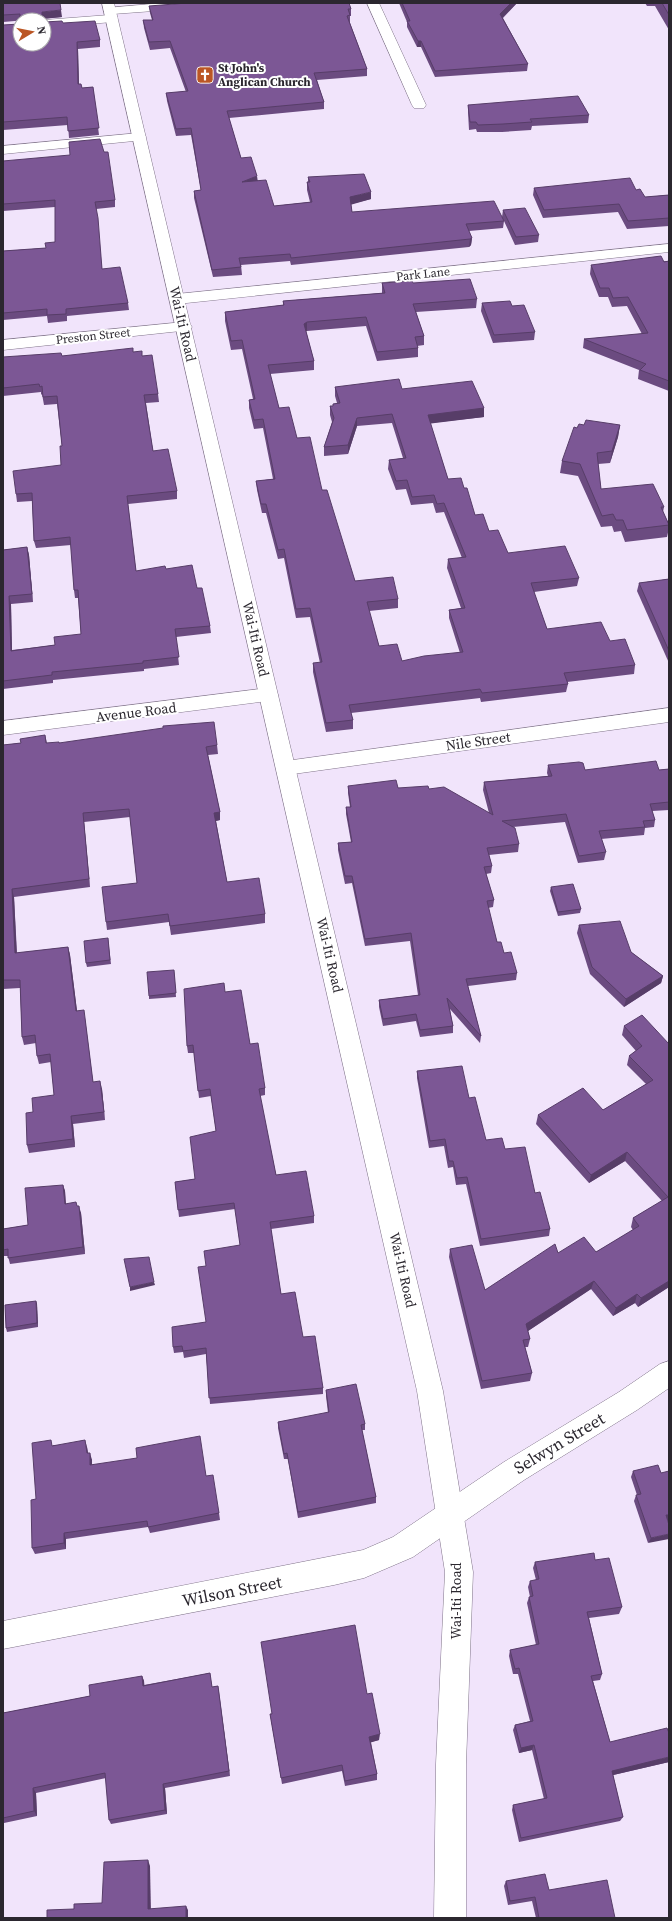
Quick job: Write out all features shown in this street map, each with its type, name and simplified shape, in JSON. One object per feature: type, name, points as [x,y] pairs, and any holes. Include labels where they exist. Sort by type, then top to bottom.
[{"type":"street","points":[[52,22],[110,11],[208,3]]},
{"type":"street","points":[[373,3],[419,105]]},
{"type":"street","name":"Wai-Iti Road","points":[[110,11],[430,1391],[459,1572],[451,1764],[450,1918]]},
{"type":"street","points":[[3,150],[139,137]]},
{"type":"street","name":"Park Lane","points":[[177,299],[669,248]]},
{"type":"street","name":"Preston Street","points":[[3,346],[184,327]]},
{"type":"street","name":"Avenue Road","points":[[3,728],[268,695]]},
{"type":"street","name":"Nile Street","points":[[286,768],[669,715]]},
{"type":"street","name":"Selwyn Street","points":[[450,1514],[514,1471],[628,1401],[669,1373]]},
{"type":"street","name":"Wilson Street","points":[[3,1635],[364,1564],[403,1547],[450,1514]]},
{"type":"building","points":[[3,3],[60,3],[61,10],[42,12],[12,12],[12,14],[3,15]]},
{"type":"building","points":[[187,3],[349,3],[351,9],[348,9],[350,15],[347,16],[367,69],[314,73],[324,102],[227,111],[241,158],[251,157],[257,176],[242,182],[266,180],[274,206],[312,202],[307,182],[310,182],[308,177],[364,174],[371,192],[350,197],[352,212],[494,201],[504,221],[466,224],[472,238],[470,239],[291,258],[290,254],[239,258],[241,267],[212,270],[194,191],[201,190],[191,128],[176,129],[166,93],[188,91],[170,41],[149,42],[143,20],[153,20],[149,6]]},
{"type":"building","points":[[402,3],[511,3],[500,14],[528,64],[435,71],[421,41],[418,41],[407,21],[410,21]]},
{"type":"building","points":[[662,3],[669,3],[669,15]]},
{"type":"building","points":[[62,21],[63,23],[95,21],[100,40],[77,42],[78,84],[81,84],[82,88],[93,87],[99,128],[68,131],[67,117],[3,122],[3,25],[12,24],[12,52],[52,52],[52,22]]},
{"type":"building","points":[[578,96],[589,115],[530,119],[532,122],[503,124],[478,125],[476,122],[470,122],[468,105]]},
{"type":"building","points":[[100,139],[104,152],[108,152],[115,200],[95,202],[98,218],[102,269],[120,267],[128,303],[66,309],[66,314],[47,315],[47,309],[3,313],[3,251],[46,248],[45,243],[55,242],[55,200],[3,204],[3,161],[70,155],[69,142]]},
{"type":"building","points":[[630,178],[636,190],[640,189],[645,197],[669,195],[669,218],[628,221],[619,204],[544,210],[534,188]]},
{"type":"building","points":[[525,208],[539,235],[516,237],[503,210]]},
{"type":"building","points":[[661,256],[664,262],[669,261],[669,381],[640,370],[646,364],[584,339],[648,333],[628,297],[613,298],[609,288],[600,288],[591,265]]},
{"type":"building","points":[[470,279],[477,299],[413,304],[424,336],[415,337],[418,348],[377,352],[366,317],[307,322],[304,324],[314,361],[268,365],[279,408],[289,407],[297,438],[310,437],[322,490],[327,490],[355,581],[393,577],[398,599],[367,602],[379,646],[397,644],[402,661],[424,656],[463,652],[449,610],[465,608],[448,559],[466,557],[444,503],[437,504],[434,495],[412,497],[407,480],[396,481],[389,460],[406,458],[392,414],[357,418],[348,445],[324,447],[334,418],[330,406],[340,403],[335,387],[399,379],[402,389],[472,381],[484,408],[428,415],[448,479],[461,478],[464,488],[467,488],[475,515],[483,514],[489,531],[498,530],[508,553],[565,546],[579,578],[531,583],[547,629],[601,622],[610,641],[625,639],[635,665],[564,673],[568,684],[482,693],[480,689],[349,705],[353,720],[326,723],[313,663],[322,662],[310,608],[296,609],[284,549],[278,550],[266,504],[261,504],[256,481],[275,479],[263,419],[254,420],[249,400],[255,399],[242,340],[231,341],[225,312],[284,305],[283,301],[385,293],[382,283],[412,281],[413,283]]},
{"type":"building","points":[[510,301],[512,306],[524,305],[535,332],[494,335],[482,303]]},
{"type":"building","points":[[133,348],[133,352],[142,351],[142,356],[152,355],[158,394],[144,395],[153,451],[168,449],[177,491],[127,496],[136,571],[165,566],[166,569],[192,565],[197,588],[202,588],[210,626],[175,629],[179,657],[143,661],[143,663],[52,672],[52,675],[3,681],[3,550],[27,547],[32,594],[9,596],[11,651],[55,645],[54,637],[81,634],[78,590],[74,590],[70,537],[34,541],[32,493],[16,494],[13,471],[61,465],[60,446],[62,446],[57,396],[43,397],[42,386],[40,387],[39,384],[3,388],[3,357],[61,353],[62,356]]},
{"type":"building","points":[[586,420],[620,425],[612,451],[597,453],[601,489],[653,484],[664,507],[661,507],[669,525],[627,530],[623,520],[616,520],[613,514],[602,516],[580,464],[562,461],[574,427],[577,428],[579,424],[584,425]]},
{"type":"building","points":[[669,579],[669,651],[639,583]]},
{"type":"building","points":[[214,722],[217,745],[206,747],[220,812],[214,813],[227,882],[259,878],[265,914],[170,926],[168,914],[106,922],[102,887],[137,883],[129,809],[83,813],[89,879],[12,889],[15,953],[68,947],[76,1011],[84,1010],[93,1082],[100,1081],[104,1112],[71,1116],[73,1139],[27,1145],[26,1113],[33,1112],[32,1098],[54,1095],[50,1054],[37,1056],[35,1035],[22,1037],[20,980],[3,980],[3,745],[21,743],[20,739],[45,735],[46,743],[59,743],[163,728],[163,726]]},
{"type":"building","points":[[656,761],[659,770],[669,769],[669,802],[650,804],[655,820],[643,821],[645,827],[599,831],[606,852],[579,856],[566,814],[502,821],[515,828],[519,844],[487,848],[492,866],[484,867],[494,900],[487,901],[497,942],[501,942],[504,953],[511,952],[517,973],[466,979],[481,1036],[447,998],[453,1026],[420,1030],[416,1014],[383,1019],[379,1000],[420,995],[411,933],[365,939],[352,876],[345,876],[338,843],[352,842],[346,807],[351,807],[348,786],[396,780],[398,788],[428,786],[429,789],[444,787],[493,815],[484,782],[552,776],[548,765],[579,762],[583,763],[585,770]]},
{"type":"building","points":[[573,884],[581,909],[558,912],[551,887]]},
{"type":"building","points":[[620,921],[631,952],[663,976],[626,999],[592,967],[579,925]]},
{"type":"building","points":[[108,938],[110,960],[86,963],[84,941]]},
{"type":"building","points":[[174,970],[176,993],[149,996],[147,972]]},
{"type":"building","points":[[224,983],[225,992],[241,990],[250,1044],[258,1043],[265,1088],[259,1089],[276,1175],[306,1171],[314,1216],[270,1222],[281,1294],[295,1292],[303,1337],[315,1336],[323,1388],[209,1398],[206,1348],[183,1351],[182,1346],[173,1347],[172,1327],[206,1322],[198,1267],[206,1266],[204,1251],[240,1245],[234,1203],[178,1210],[175,1182],[195,1179],[190,1137],[216,1131],[210,1089],[198,1091],[193,1045],[187,1046],[184,989]]},
{"type":"building","points":[[642,1015],[669,1044],[669,1281],[641,1298],[637,1294],[616,1308],[594,1281],[526,1324],[530,1339],[523,1340],[532,1373],[482,1381],[450,1249],[472,1245],[485,1290],[555,1244],[558,1253],[584,1237],[596,1252],[639,1226],[633,1218],[668,1197],[627,1152],[591,1175],[538,1115],[583,1088],[603,1110],[653,1080],[629,1056],[642,1046],[624,1026]]},
{"type":"building","points":[[462,1066],[469,1098],[475,1097],[486,1140],[502,1138],[505,1149],[525,1147],[535,1193],[540,1192],[550,1229],[481,1239],[467,1177],[457,1178],[453,1161],[449,1161],[445,1139],[430,1141],[417,1071]]},
{"type":"building","points":[[63,1185],[65,1204],[76,1202],[77,1206],[79,1206],[83,1247],[8,1258],[8,1249],[3,1250],[3,1229],[28,1225],[25,1188]]},
{"type":"building","points":[[149,1257],[154,1282],[130,1287],[124,1259]]},
{"type":"building","points":[[36,1301],[37,1323],[6,1328],[5,1305]]},
{"type":"building","points":[[356,1384],[365,1424],[361,1425],[376,1497],[298,1512],[287,1453],[284,1454],[278,1422],[329,1412],[326,1390]]},
{"type":"building","points":[[200,1436],[206,1476],[213,1475],[219,1513],[148,1527],[147,1521],[64,1533],[64,1543],[32,1548],[31,1500],[36,1499],[32,1443],[51,1440],[52,1446],[85,1440],[87,1453],[90,1453],[90,1465],[137,1458],[136,1448]]},
{"type":"building","points":[[658,1465],[661,1473],[669,1471],[669,1515],[666,1515],[669,1525],[669,1534],[651,1538],[636,1495],[641,1494],[633,1471]]},
{"type":"building","points":[[594,1553],[595,1560],[609,1558],[622,1607],[587,1612],[602,1674],[591,1676],[610,1742],[667,1728],[669,1733],[669,1757],[612,1771],[623,1817],[521,1838],[513,1805],[547,1798],[534,1745],[521,1748],[515,1725],[533,1721],[519,1668],[515,1669],[510,1650],[539,1644],[529,1597],[533,1596],[530,1581],[539,1579],[535,1562]]},
{"type":"building","points":[[355,1625],[367,1694],[372,1693],[380,1734],[369,1737],[377,1774],[345,1781],[342,1765],[281,1778],[270,1714],[272,1714],[261,1642]]},
{"type":"building","points":[[210,1673],[212,1687],[218,1686],[229,1771],[163,1784],[165,1810],[109,1820],[105,1773],[33,1788],[34,1811],[3,1818],[3,1713],[90,1696],[89,1685],[142,1676],[143,1686]]},
{"type":"building","points":[[148,1860],[148,1909],[186,1906],[186,1918],[47,1918],[47,1910],[74,1909],[74,1904],[102,1903],[104,1862]]},
{"type":"building","points":[[545,1874],[549,1890],[607,1880],[615,1918],[539,1918],[535,1897],[510,1901],[506,1881]]},
{"type":"place","name":"St John's Anglican Church","points":[[205,75]]}]
